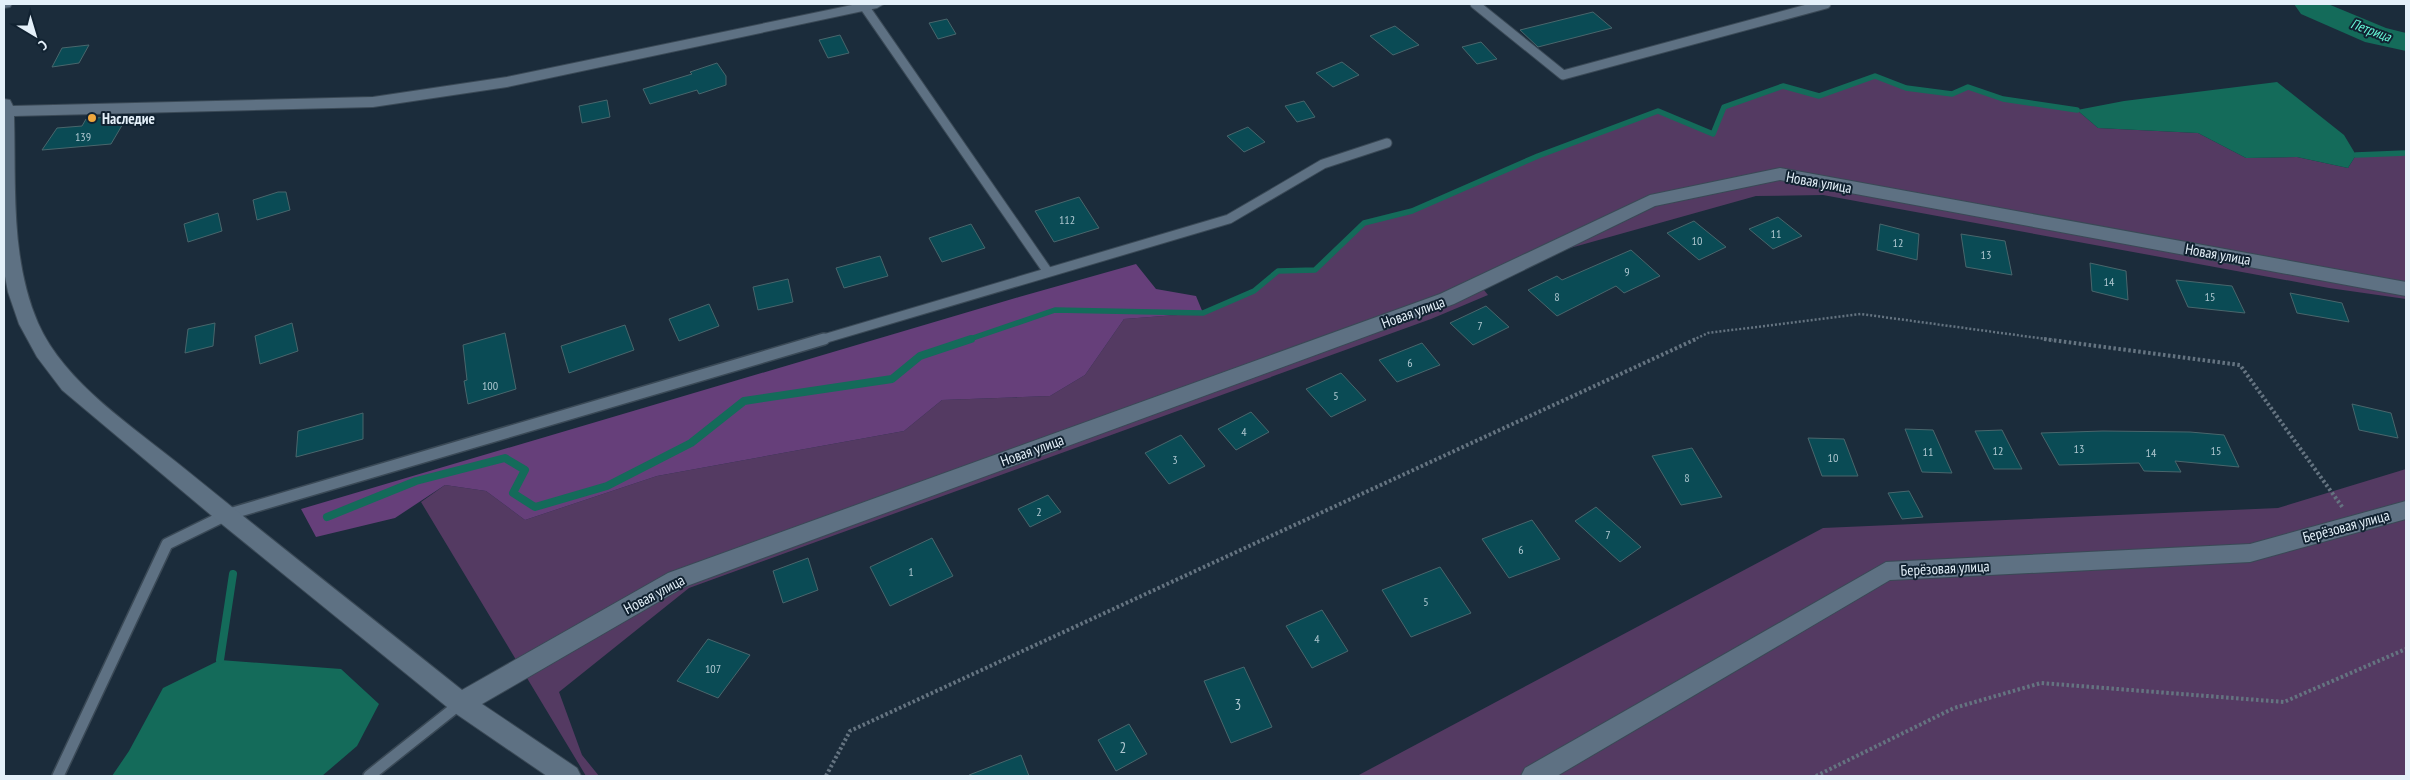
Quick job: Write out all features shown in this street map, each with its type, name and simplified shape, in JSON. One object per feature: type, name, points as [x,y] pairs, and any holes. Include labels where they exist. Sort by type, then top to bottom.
[{"type":"street","points":[[568,776],[461,703],[226,515],[70,385],[44,352],[29,324],[17,292],[9,251],[5,107],[373,102],[507,82],[870,5]]},
{"type":"street","name":"Новая улица","points":[[461,703],[676,580],[1447,299],[1650,201],[1780,174],[2406,289]]},
{"type":"street","name":"Берёзовая улица","points":[[1534,776],[1886,571],[2250,553],[2406,510]]},
{"type":"lane","points":[[1475,4],[1563,74],[1826,4]]},
{"type":"lane","points":[[870,5],[1048,272]]},
{"type":"lane","points":[[58,776],[167,544],[226,515],[1229,219],[1323,164],[1386,143]]},
{"type":"lane","points":[[369,776],[461,703]]},
{"type":"path","points":[[826,776],[850,731],[1708,333],[1861,314],[2240,365],[2355,524]]},
{"type":"path","points":[[1816,776],[1954,708],[2041,683],[2284,702],[2406,649]]},
{"type":"shaded area","points":[[1875,76],[1906,88],[1952,94],[1968,87],[2003,99],[2077,110],[2098,128],[2198,133],[2246,158],[2297,157],[2348,168],[2356,155],[2406,153],[2406,299],[2329,288],[1823,195],[1756,196],[1563,250],[1479,284],[1488,295],[1431,319],[689,588],[559,692],[582,755],[599,776],[586,776],[421,502],[445,485],[486,491],[525,520],[657,476],[904,431],[942,400],[1050,396],[1085,375],[1124,319],[1203,313],[1254,291],[1278,271],[1315,270],[1364,223],[1412,211],[1538,156],[1658,111],[1712,134],[1724,107],[1783,86],[1819,96]]},
{"type":"shaded area","points":[[2277,82],[2344,135],[2356,155],[2348,168],[2297,157],[2246,158],[2198,133],[2098,128],[2077,110],[2124,101]]},
{"type":"shaded area","points":[[1136,264],[1156,289],[1196,296],[1203,313],[1124,319],[1085,375],[1050,396],[942,400],[904,431],[657,476],[525,520],[486,491],[445,485],[395,518],[316,537],[301,509],[1019,297]]},
{"type":"shaded area","points":[[2406,469],[2406,776],[1357,776],[1823,528],[2278,508]]},
{"type":"shaded area","points":[[220,660],[341,669],[379,704],[357,746],[322,776],[112,776],[129,751],[163,688]]},
{"type":"building","points":[[1593,12],[1612,28],[1538,47],[1520,30]]},
{"type":"building","points":[[947,19],[956,34],[938,39],[929,23]]},
{"type":"building","points":[[1395,26],[1419,45],[1393,55],[1370,36]]},
{"type":"building","points":[[840,35],[849,53],[828,58],[819,40]]},
{"type":"building","points":[[1481,42],[1497,59],[1477,64],[1462,47]]},
{"type":"building","points":[[89,45],[79,63],[52,67],[62,48]]},
{"type":"building","points":[[1342,62],[1359,75],[1333,87],[1316,73]]},
{"type":"building","points":[[717,63],[726,76],[726,85],[699,94],[697,90],[650,104],[643,89],[692,74],[690,72]]},
{"type":"building","points":[[607,100],[610,117],[582,123],[579,106]]},
{"type":"building","points":[[1304,101],[1315,117],[1297,122],[1285,106]]},
{"type":"building","points":[[107,117],[102,124],[124,122],[111,144],[42,150],[57,128],[82,126],[86,119]]},
{"type":"building","points":[[1248,127],[1265,142],[1244,152],[1227,136]]},
{"type":"building","points":[[278,192],[286,192],[290,210],[257,220],[253,200]]},
{"type":"building","points":[[1079,197],[1099,228],[1054,242],[1035,211]]},
{"type":"building","points":[[218,213],[222,231],[188,242],[184,224]]},
{"type":"building","points":[[1778,217],[1802,236],[1773,249],[1749,229]]},
{"type":"building","points":[[1694,221],[1726,247],[1699,260],[1667,233]]},
{"type":"building","points":[[971,224],[985,248],[942,262],[929,238]]},
{"type":"building","points":[[1880,224],[1919,234],[1917,260],[1877,250]]},
{"type":"building","points":[[1961,234],[2005,241],[2012,275],[1966,267]]},
{"type":"building","points":[[1631,250],[1660,276],[1624,293],[1616,286],[1557,316],[1528,290],[1557,276],[1562,280]]},
{"type":"building","points":[[880,256],[888,276],[844,288],[836,268]]},
{"type":"building","points":[[2090,263],[2126,271],[2128,300],[2092,291]]},
{"type":"building","points":[[788,279],[793,302],[758,310],[753,287]]},
{"type":"building","points":[[2176,280],[2232,286],[2245,313],[2188,307]]},
{"type":"building","points":[[2290,293],[2342,303],[2349,322],[2297,313]]},
{"type":"building","points":[[709,304],[719,326],[679,341],[669,319]]},
{"type":"building","points":[[1486,306],[1509,327],[1473,345],[1450,323]]},
{"type":"building","points":[[215,323],[213,346],[185,353],[188,329]]},
{"type":"building","points":[[292,323],[298,351],[260,364],[255,336]]},
{"type":"building","points":[[625,325],[634,350],[569,373],[561,346]]},
{"type":"building","points":[[505,333],[516,389],[468,404],[464,381],[467,380],[463,345]]},
{"type":"building","points":[[1422,343],[1440,365],[1397,382],[1379,360]]},
{"type":"building","points":[[1341,373],[1366,400],[1331,417],[1306,389]]},
{"type":"building","points":[[2352,404],[2391,413],[2398,438],[2359,430]]},
{"type":"building","points":[[1251,412],[1269,432],[1236,450],[1218,429]]},
{"type":"building","points":[[363,413],[363,439],[296,457],[298,431]]},
{"type":"building","points":[[1905,429],[1933,430],[1952,473],[1922,472]]},
{"type":"building","points":[[2002,430],[2022,469],[1994,469],[1975,431]]},
{"type":"building","points":[[2103,431],[2190,432],[2224,435],[2239,467],[2175,461],[2181,472],[2144,471],[2139,463],[2059,465],[2041,433]]},
{"type":"building","points":[[1181,435],[1205,466],[1169,484],[1145,453]]},
{"type":"building","points":[[1808,438],[1844,439],[1858,476],[1822,476]]},
{"type":"building","points":[[1692,448],[1722,497],[1681,505],[1652,456]]},
{"type":"building","points":[[1909,491],[1923,517],[1902,519],[1888,493]]},
{"type":"building","points":[[1048,495],[1061,512],[1030,527],[1018,509]]},
{"type":"building","points":[[1596,507],[1641,547],[1620,562],[1575,521]]},
{"type":"building","points":[[1532,520],[1560,559],[1509,578],[1482,539]]},
{"type":"building","points":[[932,538],[953,576],[890,606],[870,567]]},
{"type":"building","points":[[808,558],[818,590],[783,603],[773,571]]},
{"type":"building","points":[[1440,567],[1471,613],[1411,637],[1382,590]]},
{"type":"building","points":[[1322,610],[1348,651],[1312,668],[1286,626]]},
{"type":"building","points":[[708,639],[750,655],[718,698],[677,681]]},
{"type":"building","points":[[1244,667],[1272,727],[1231,743],[1204,681]]},
{"type":"building","points":[[1129,724],[1147,754],[1116,771],[1098,740]]},
{"type":"building","points":[[1021,755],[1029,776],[969,775]]},
{"type":"waterway","name":"Петрица","points":[[2309,4],[2312,8],[2376,35],[2406,42]]},
{"type":"waterway","points":[[967,340],[1055,310],[1203,313],[1254,291],[1278,271],[1315,270],[1364,223],[1412,211],[1538,156],[1658,111],[1713,134],[1724,107],[1783,86],[1819,96],[1875,76],[1906,88],[1952,94],[1968,87],[2003,99],[2077,110]]},
{"type":"waterway","points":[[2356,155],[2406,153]]},
{"type":"waterway","points":[[327,517],[416,481],[505,458],[525,470],[513,493],[535,507],[607,486],[691,443],[744,401],[892,379],[920,356],[971,339]]},
{"type":"waterway","points":[[220,660],[233,574]]},
{"type":"place","name":"Наследие","points":[[92,118]]}]
